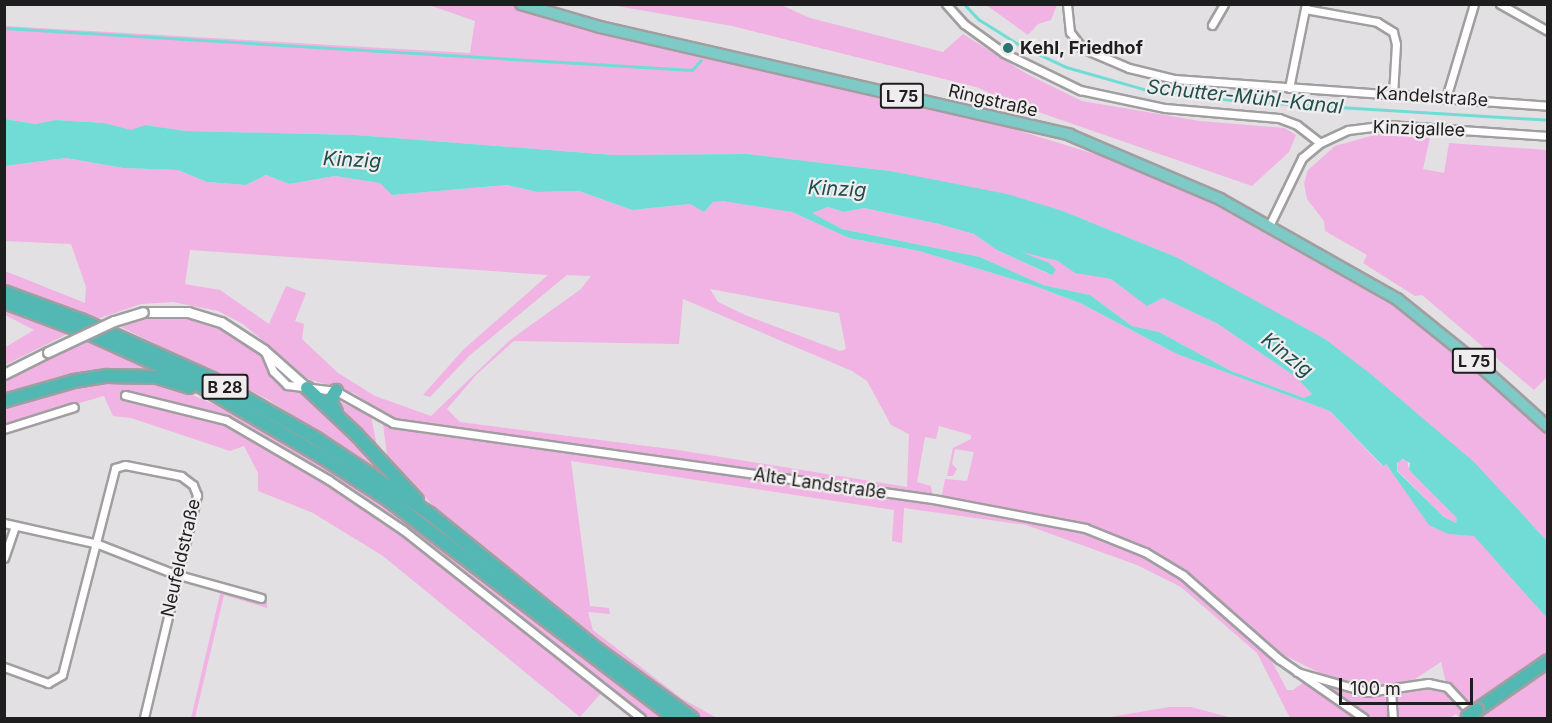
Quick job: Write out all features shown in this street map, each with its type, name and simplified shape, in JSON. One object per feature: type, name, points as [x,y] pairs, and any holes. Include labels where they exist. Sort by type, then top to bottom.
[{"type":"highway","name":"B 28","points":[[4,292],[81,320],[212,379],[317,439],[430,514],[606,656],[692,718]]},
{"type":"highway","name":"B 28","points":[[4,302],[90,334],[220,396],[390,501],[675,718]]},
{"type":"highway","points":[[4,401],[74,381],[107,376],[157,377],[220,396]]},
{"type":"highway","points":[[307,388],[338,416],[430,514]]},
{"type":"highway","points":[[336,391],[330,400],[338,416]]},
{"type":"highway","points":[[1498,700],[1548,661]]},
{"type":"highway","points":[[1474,716],[1548,671]]},
{"type":"main road","name":"Ringstraße","points":[[521,4],[600,27],[1070,135],[1220,199],[1269,226]]},
{"type":"main road","name":"L 75","points":[[1269,226],[1403,304],[1479,365],[1548,427]]},
{"type":"street","points":[[946,4],[964,24],[1004,53],[1080,90],[1165,108],[1279,118],[1297,125],[1320,143]]},
{"type":"street","name":"Kandelstraße","points":[[1067,4],[1070,32],[1082,48],[1129,68],[1188,82],[1548,106]]},
{"type":"street","points":[[1212,25],[1224,4]]},
{"type":"street","points":[[1446,98],[1474,4]]},
{"type":"street","points":[[1500,4],[1548,31]]},
{"type":"street","points":[[1289,88],[1306,7],[1377,22],[1393,32],[1396,44],[1393,94]]},
{"type":"street","name":"Kinzigallee","points":[[1269,226],[1297,165],[1320,143],[1348,130],[1378,126],[1548,136]]},
{"type":"street","points":[[4,374],[114,321],[143,312],[177,311],[209,317],[235,329],[264,350],[307,388]]},
{"type":"street","name":"Alte Landstraße","points":[[307,388],[336,391],[393,423],[933,499],[1085,528],[1145,552],[1183,575],[1297,672],[1341,706],[1364,718]]},
{"type":"street","points":[[125,395],[226,420],[347,491],[403,530],[641,718]]},
{"type":"street","points":[[4,429],[74,407]]},
{"type":"street","name":"Neufeldstraße","points":[[98,544],[116,468],[125,465],[182,476],[193,485],[196,495],[144,718]]},
{"type":"street","points":[[4,523],[98,544],[176,574],[261,598]]},
{"type":"street","points":[[4,558],[15,526]]},
{"type":"street","points":[[4,667],[48,683],[59,680],[98,544]]},
{"type":"street","points":[[1297,672],[1367,692],[1391,691],[1428,683],[1447,687],[1474,716]]},
{"type":"street","points":[[1391,691],[1393,718]]},
{"type":"shaded area","points":[[509,4],[1001,125],[1101,156],[1209,202],[1397,308],[1433,335],[1547,435],[1547,541],[1529,521],[1176,257],[1063,211],[890,171],[748,154],[614,155],[356,135],[186,131],[145,125],[131,131],[104,123],[56,120],[37,124],[4,119],[5,26],[470,53],[475,21],[429,5]]},
{"type":"shaded area","points":[[611,5],[781,5],[810,18],[943,52],[963,34],[1027,74],[1082,101],[1200,121],[1284,128],[1296,135],[1289,152],[1252,186],[1018,105],[976,87],[732,26]]},
{"type":"shaded area","points":[[986,5],[1057,5],[1051,20],[1038,24],[1028,35]]},
{"type":"shaded area","points":[[1378,134],[1430,138],[1423,169],[1444,173],[1449,143],[1547,150],[1547,377],[1534,390],[1422,295],[1415,296],[1363,263],[1367,255],[1325,231],[1324,221],[1307,199],[1304,183],[1308,170],[1335,146]]},
{"type":"shaded area","points":[[66,158],[123,168],[178,170],[207,182],[246,185],[266,175],[289,184],[335,176],[381,183],[392,195],[507,185],[537,192],[579,191],[632,210],[690,204],[704,212],[713,202],[723,200],[792,212],[849,238],[919,251],[1032,285],[1080,303],[1177,354],[1330,411],[1382,466],[1386,464],[1429,524],[1448,534],[1474,535],[1547,618],[1547,718],[1460,718],[1456,714],[1450,718],[1290,718],[1257,653],[1181,587],[1137,565],[1026,525],[904,508],[902,543],[892,541],[894,510],[571,461],[590,606],[609,608],[610,614],[588,612],[593,630],[681,698],[717,718],[697,718],[437,510],[387,456],[383,423],[376,408],[354,393],[308,379],[243,324],[218,311],[173,302],[141,304],[97,319],[5,284],[5,271],[85,303],[86,287],[71,244],[5,241],[5,166]],"holes":[[[190,250],[548,275],[463,350],[423,395],[430,397],[469,356],[567,275],[591,276],[581,289],[510,340],[431,416],[375,396],[338,373],[302,339],[304,324],[295,321],[306,293],[286,286],[269,324],[220,290],[185,284]],[[710,289],[839,313],[846,349],[840,351],[745,315],[718,302]],[[683,299],[852,371],[867,381],[891,425],[909,434],[907,487],[678,450],[460,422],[447,409],[477,374],[514,341],[679,344]],[[939,426],[971,435],[971,439],[953,448],[947,476],[953,476],[957,469],[952,464],[955,449],[974,452],[967,481],[945,479],[941,500],[933,499],[931,486],[917,482],[925,437],[936,439]],[[1265,648],[1318,672],[1293,690],[1287,690]],[[1441,662],[1446,683],[1442,689],[1421,689],[1415,679]]]},
{"type":"shaded area","points":[[828,207],[844,212],[864,208],[939,224],[974,234],[997,250],[1051,275],[1014,250],[1058,261],[1083,274],[1111,279],[1147,305],[1163,298],[1218,324],[1296,377],[1312,394],[1304,398],[1231,371],[1159,332],[1132,326],[1090,295],[1043,285],[980,257],[842,229],[811,213]]},
{"type":"shaded area","points":[[5,308],[71,332],[5,365],[4,348],[34,330],[5,315]]},
{"type":"shaded area","points":[[178,315],[223,328],[261,353],[279,382],[312,395],[388,476],[267,399],[119,326],[156,316]]},
{"type":"shaded area","points":[[88,339],[176,377],[174,387],[220,407],[373,496],[662,718],[642,718],[604,690],[580,717],[383,556],[313,513],[258,491],[258,473],[244,446],[230,451],[131,418],[113,416],[104,396],[5,424],[5,380]]},
{"type":"shaded area","points":[[336,400],[371,416],[378,451],[337,406]]},
{"type":"shaded area","points":[[1407,459],[1409,470],[1458,518],[1456,523],[1444,517],[1397,470],[1398,461]]},
{"type":"shaded area","points":[[221,590],[267,601],[267,608],[224,595],[195,718],[191,718]]},
{"type":"shaded area","points":[[1169,707],[1191,707],[1232,718],[1105,718]]},
{"type":"water","name":"Kinzig","points":[[5,119],[36,124],[56,120],[104,123],[131,130],[145,125],[186,131],[356,135],[614,155],[748,154],[890,171],[1007,194],[1063,211],[1176,257],[1325,339],[1372,375],[1474,462],[1547,541],[1547,618],[1474,536],[1448,534],[1429,525],[1386,464],[1383,466],[1330,411],[1177,354],[1080,303],[1032,285],[919,251],[849,238],[792,212],[723,201],[713,202],[704,212],[690,204],[632,210],[579,191],[537,192],[507,185],[392,195],[380,183],[335,176],[289,184],[266,175],[246,185],[207,182],[178,170],[123,168],[66,158],[5,166]],"holes":[[[828,207],[844,212],[864,208],[939,224],[974,234],[997,250],[1052,275],[1056,270],[1049,263],[1021,252],[1058,261],[1075,273],[1111,279],[1147,306],[1163,298],[1218,324],[1296,377],[1312,394],[1304,398],[1231,371],[1159,332],[1132,326],[1090,295],[1043,285],[980,257],[842,229],[812,213]],[[1403,459],[1410,463],[1409,470],[1457,518],[1456,523],[1444,517],[1397,471],[1397,463]]]},
{"type":"waterway","name":"Schutter-Mühl-Kanal","points":[[964,4],[978,19],[1021,46],[1066,67],[1143,89],[1240,101],[1548,120]]},
{"type":"waterway","points":[[4,28],[692,70],[701,60]]},
{"type":"place","name":"Kehl, Friedhof","points":[[1008,48]]}]
